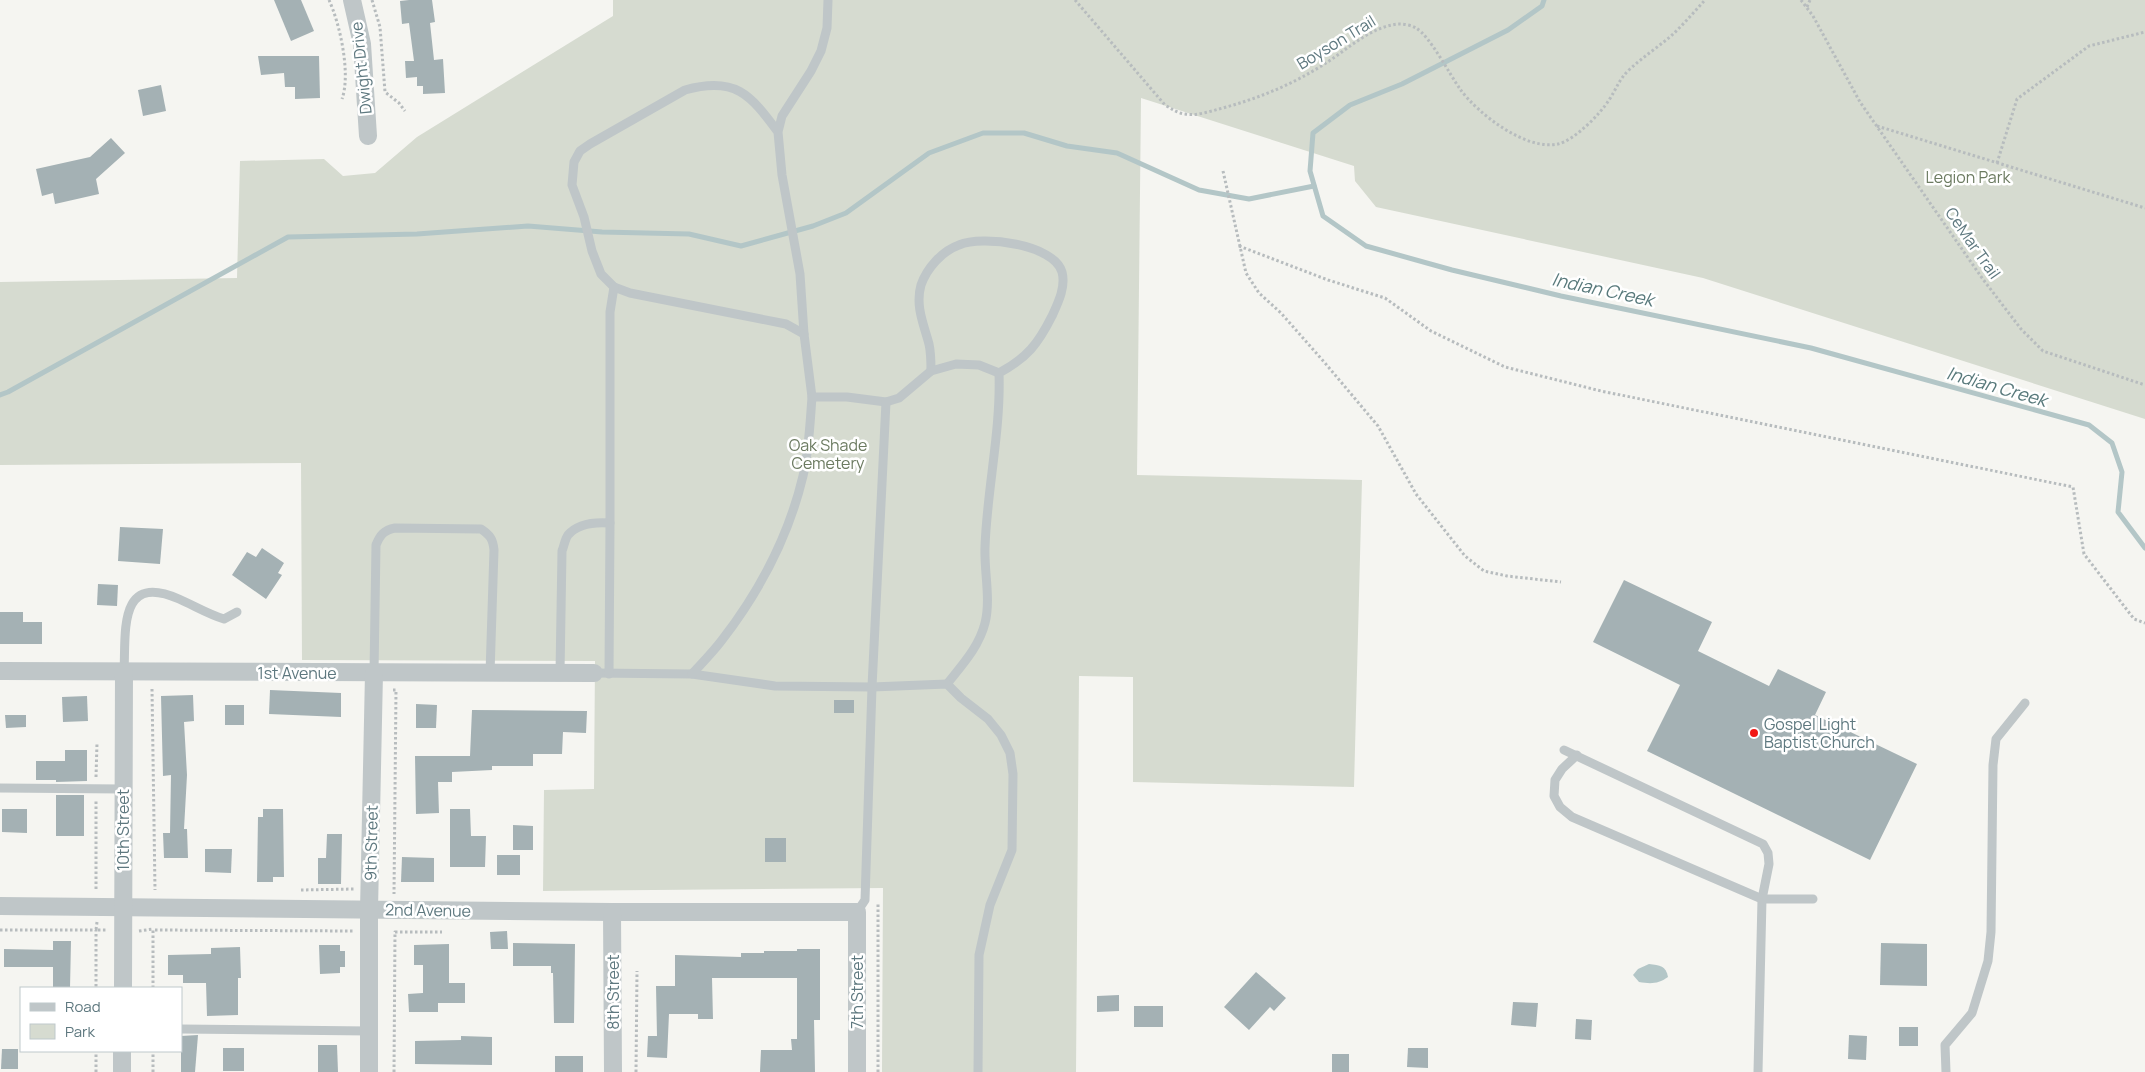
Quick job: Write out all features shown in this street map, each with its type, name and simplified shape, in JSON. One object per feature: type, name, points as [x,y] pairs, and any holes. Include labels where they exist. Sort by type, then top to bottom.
[{"type":"street","name":"Dwight Drive","points":[[352,0],[362,44],[368,136]]},
{"type":"street","name":"1st Avenue","points":[[0,671],[124,680],[374,673],[602,674]]},
{"type":"street","name":"9th Street","points":[[369,1072],[369,910],[374,673]]},
{"type":"street","name":"10th Street","points":[[123,987],[124,680]]},
{"type":"street","name":"2nd Avenue","points":[[0,906],[612,912],[856,912]]},
{"type":"street","name":"8th Street","points":[[612,912],[613,1072]]},
{"type":"street","name":"7th Street","points":[[856,912],[857,1072]]},
{"type":"street","points":[[122,1052],[122,1072]]},
{"type":"lane","points":[[692,674],[722,640],[758,585],[780,543],[803,476],[808,451],[812,397],[804,334],[800,274],[782,175],[778,132],[782,116],[812,71],[820,51],[827,28],[828,0]]},
{"type":"lane","points":[[778,132],[746,94],[731,87],[700,86],[685,90],[580,151],[574,162],[572,179],[592,251],[601,274],[614,287],[630,293],[786,324],[804,334]]},
{"type":"lane","points":[[931,371],[929,345],[918,303],[921,286],[928,271],[940,257],[958,245],[976,240],[1013,244],[1032,249],[1046,255],[1062,270],[1064,282],[1061,295],[1042,335],[1030,351],[1018,362],[999,373]]},
{"type":"lane","points":[[614,287],[610,312],[610,523],[602,674],[692,674],[775,686],[947,684],[961,698],[988,719],[1001,735],[1010,753],[1013,774],[1012,850],[990,905],[979,955],[978,1072]]},
{"type":"lane","points":[[812,397],[848,397],[886,402],[899,398],[931,371],[956,364],[979,365],[999,373]]},
{"type":"lane","points":[[947,684],[978,644],[986,622],[987,603],[984,549],[998,414],[999,373]]},
{"type":"lane","points":[[856,912],[865,900],[872,686],[886,402]]},
{"type":"lane","points":[[560,673],[562,551],[568,535],[580,527],[597,522],[610,523]]},
{"type":"lane","points":[[374,673],[376,546],[386,530],[395,528],[481,529],[490,535],[494,550],[490,673]]},
{"type":"lane","points":[[124,680],[128,609],[136,597],[145,593],[163,592],[208,615],[224,619],[237,612]]},
{"type":"lane","points":[[1946,1072],[1945,1045],[1972,1013],[1988,961],[1991,932],[1993,765],[1996,739],[2025,704]]},
{"type":"lane","points":[[1564,750],[1763,844],[1768,853],[1769,864],[1762,899],[1758,1072]]},
{"type":"lane","points":[[1577,755],[1562,769],[1555,780],[1554,796],[1560,807],[1572,817],[1762,899],[1812,899]]},
{"type":"lane","points":[[0,788],[123,789]]},
{"type":"lane","points":[[182,1029],[369,1031]]},
{"type":"path","points":[[329,0],[342,40],[345,90],[342,99]]},
{"type":"path","points":[[372,0],[380,27],[385,92],[399,103],[405,111]]},
{"type":"path","name":"Boyson Trail","points":[[1075,0],[1165,105],[1177,113],[1188,115],[1220,109],[1269,94],[1326,63],[1368,34],[1389,26],[1408,25],[1417,28],[1433,48],[1461,92],[1490,119],[1510,133],[1529,141],[1559,144],[1592,121],[1610,99],[1618,82],[1642,59],[1671,36],[1705,0]]},
{"type":"path","points":[[1801,0],[1807,7],[1810,0]]},
{"type":"path","name":"CeMar Trail","points":[[1807,7],[1860,102],[1982,278],[2021,329],[2043,351],[2145,385]]},
{"type":"path","points":[[1997,163],[2017,99],[2089,46],[2145,32]]},
{"type":"path","points":[[1877,126],[2145,208]]},
{"type":"path","points":[[1223,171],[1246,273],[1259,293],[1281,313],[1378,426],[1416,494],[1465,556],[1484,571],[1506,576],[1561,582]]},
{"type":"path","points":[[1239,246],[1328,280],[1384,298],[1431,331],[1505,366],[1601,391],[2074,487],[2084,554],[2134,619],[2145,623]]},
{"type":"path","points":[[124,680],[153,689],[154,890],[163,890]]},
{"type":"path","points":[[388,690],[396,690],[394,897]]},
{"type":"path","points":[[87,889],[96,889],[97,743]]},
{"type":"path","points":[[297,890],[354,890],[354,880]]},
{"type":"path","points":[[878,903],[878,1072]]},
{"type":"path","points":[[96,987],[97,919]]},
{"type":"path","points":[[153,921],[153,987]]},
{"type":"path","points":[[394,1072],[395,923]]},
{"type":"path","points":[[0,930],[113,930]]},
{"type":"path","points":[[136,931],[353,931]]},
{"type":"path","points":[[387,932],[442,932]]},
{"type":"path","points":[[636,1072],[637,971]]},
{"type":"path","points":[[96,1052],[96,1072]]},
{"type":"path","points":[[153,1052],[153,1072]]},
{"type":"green space","points":[[613,0],[2145,0],[2145,419],[1703,278],[1376,207],[1355,181],[1354,166],[1141,98],[1137,475],[1362,480],[1354,787],[1133,782],[1133,677],[1079,676],[1076,1072],[882,1072],[883,888],[543,891],[544,790],[594,789],[595,661],[302,660],[301,463],[0,465],[0,282],[237,278],[240,161],[324,159],[343,176],[375,173],[417,137],[613,16]]},
{"type":"shaded area","points":[[1649,964],[1662,967],[1666,970],[1668,977],[1654,983],[1639,982],[1633,975],[1638,969]]},
{"type":"building","points":[[274,0],[301,0],[314,31],[291,41]]},
{"type":"building","points":[[432,0],[435,22],[430,23],[434,60],[443,59],[445,93],[423,94],[423,86],[417,86],[417,77],[406,78],[405,61],[414,61],[409,23],[402,24],[400,1]]},
{"type":"building","points":[[258,56],[319,56],[320,98],[295,99],[295,87],[285,87],[284,73],[261,75]]},
{"type":"building","points":[[161,85],[166,111],[143,116],[138,90]]},
{"type":"building","points":[[111,138],[125,153],[96,179],[99,194],[55,204],[53,193],[42,196],[36,169],[90,157]]},
{"type":"building","points":[[120,527],[163,529],[160,564],[118,561]]},
{"type":"building","points":[[262,548],[284,563],[278,573],[282,575],[266,599],[232,575],[247,552],[256,557]]},
{"type":"building","name":"Gospel Light Baptist Church","points":[[1624,580],[1712,622],[1698,651],[1769,686],[1778,669],[1826,692],[1815,715],[1917,764],[1870,860],[1647,751],[1680,685],[1593,642]]},
{"type":"building","points":[[98,584],[118,585],[117,606],[97,605]]},
{"type":"building","points":[[0,612],[23,612],[23,622],[42,622],[42,644],[0,644]]},
{"type":"building","points":[[270,690],[341,693],[341,717],[269,714]]},
{"type":"building","points":[[193,695],[194,721],[184,722],[187,775],[184,829],[187,829],[188,858],[164,858],[163,833],[170,833],[171,775],[163,776],[161,696]]},
{"type":"building","points":[[87,696],[88,721],[63,722],[62,697]]},
{"type":"building","points":[[834,700],[854,700],[854,713],[834,713]]},
{"type":"building","points":[[416,704],[437,705],[436,728],[416,728]]},
{"type":"building","points":[[225,705],[244,705],[244,725],[225,725]]},
{"type":"building","points":[[472,710],[587,711],[586,733],[563,732],[562,754],[533,754],[533,766],[492,766],[492,770],[452,772],[452,782],[438,782],[439,813],[416,814],[415,756],[470,756]]},
{"type":"building","points":[[5,715],[26,715],[26,727],[6,728]]},
{"type":"building","points":[[65,750],[87,750],[87,781],[56,782],[56,780],[36,780],[36,761],[65,761]]},
{"type":"building","points":[[56,795],[84,795],[84,836],[56,836]]},
{"type":"building","points":[[2,809],[27,809],[27,833],[2,832]]},
{"type":"building","points":[[263,809],[283,809],[284,877],[273,877],[273,882],[257,882],[258,817],[263,817]]},
{"type":"building","points":[[450,809],[470,809],[471,836],[486,836],[485,867],[450,867]]},
{"type":"building","points":[[513,825],[533,826],[533,850],[513,850]]},
{"type":"building","points":[[327,834],[342,834],[341,884],[318,884],[318,858],[326,858]]},
{"type":"building","points":[[765,838],[786,838],[786,862],[765,862]]},
{"type":"building","points":[[205,849],[232,849],[231,873],[205,872]]},
{"type":"building","points":[[497,855],[520,855],[520,875],[497,875]]},
{"type":"building","points":[[402,857],[434,858],[434,882],[401,882]]},
{"type":"building","points":[[507,931],[508,949],[491,949],[490,932]]},
{"type":"building","points":[[53,941],[71,941],[70,987],[53,987],[53,967],[4,967],[4,949],[53,950]]},
{"type":"building","points":[[513,943],[575,944],[574,1023],[554,1023],[553,973],[551,973],[551,966],[513,966]]},
{"type":"building","points":[[1881,943],[1927,944],[1927,986],[1880,985]]},
{"type":"building","points":[[449,944],[449,983],[465,983],[465,1003],[438,1003],[438,1012],[409,1012],[408,994],[423,993],[423,965],[414,965],[414,945]]},
{"type":"building","points":[[319,945],[340,945],[340,951],[345,951],[345,967],[340,967],[340,973],[320,974]]},
{"type":"building","points":[[240,947],[241,978],[238,978],[238,1015],[207,1016],[206,983],[183,983],[183,975],[168,975],[168,955],[211,954],[211,948]]},
{"type":"building","points":[[797,949],[820,949],[820,1020],[814,1020],[815,1072],[760,1072],[761,1050],[792,1050],[791,1039],[797,1039],[797,978],[712,978],[713,1019],[698,1019],[698,1014],[669,1014],[667,1058],[647,1057],[648,1036],[657,1036],[656,986],[675,986],[675,955],[741,957],[741,953],[797,951]]},
{"type":"building","points":[[1256,972],[1286,998],[1274,1011],[1270,1007],[1249,1030],[1224,1007]]},
{"type":"building","points":[[1119,995],[1119,1011],[1097,1012],[1097,996]]},
{"type":"building","points":[[1513,1002],[1538,1003],[1536,1027],[1511,1025]]},
{"type":"building","points":[[1134,1006],[1163,1006],[1163,1027],[1134,1027]]},
{"type":"building","points":[[1576,1019],[1592,1020],[1591,1040],[1575,1039]]},
{"type":"building","points":[[1899,1027],[1918,1027],[1918,1046],[1899,1046]]},
{"type":"building","points":[[198,1035],[195,1072],[181,1072],[182,1036]]},
{"type":"building","points":[[1849,1035],[1867,1036],[1866,1060],[1848,1059]]},
{"type":"building","points":[[461,1036],[492,1037],[492,1065],[415,1064],[415,1041],[461,1040]]},
{"type":"building","points":[[318,1045],[337,1045],[338,1072],[318,1072]]},
{"type":"building","points":[[223,1048],[244,1048],[244,1071],[223,1071]]},
{"type":"building","points":[[1408,1048],[1428,1048],[1428,1068],[1407,1067]]},
{"type":"building","points":[[2,1049],[18,1049],[18,1069],[1,1069]]},
{"type":"building","points":[[1332,1054],[1349,1054],[1349,1072],[1332,1072]]},
{"type":"building","points":[[555,1056],[583,1056],[583,1072],[555,1072]]},
{"type":"waterway","name":"Indian Creek","points":[[1544,0],[1542,6],[1508,30],[1402,84],[1350,105],[1313,133],[1310,171],[1323,216],[1366,246],[1452,270],[1561,296],[1811,348],[2089,425],[2112,443],[2122,472],[2118,512],[2145,548]]},
{"type":"waterway","points":[[0,395],[288,237],[417,234],[528,226],[602,232],[689,234],[741,246],[813,226],[846,213],[929,153],[983,133],[1024,133],[1067,146],[1117,153],[1199,190],[1249,199],[1314,186]]},
{"type":"place","name":"Gospel Light Baptist Church","points":[[1754,733]]},
{"type":"park label","name":"Legion Park","points":[[1968,177]]},
{"type":"park label","name":"Oak Shade Cemetery","points":[[828,454]]}]
